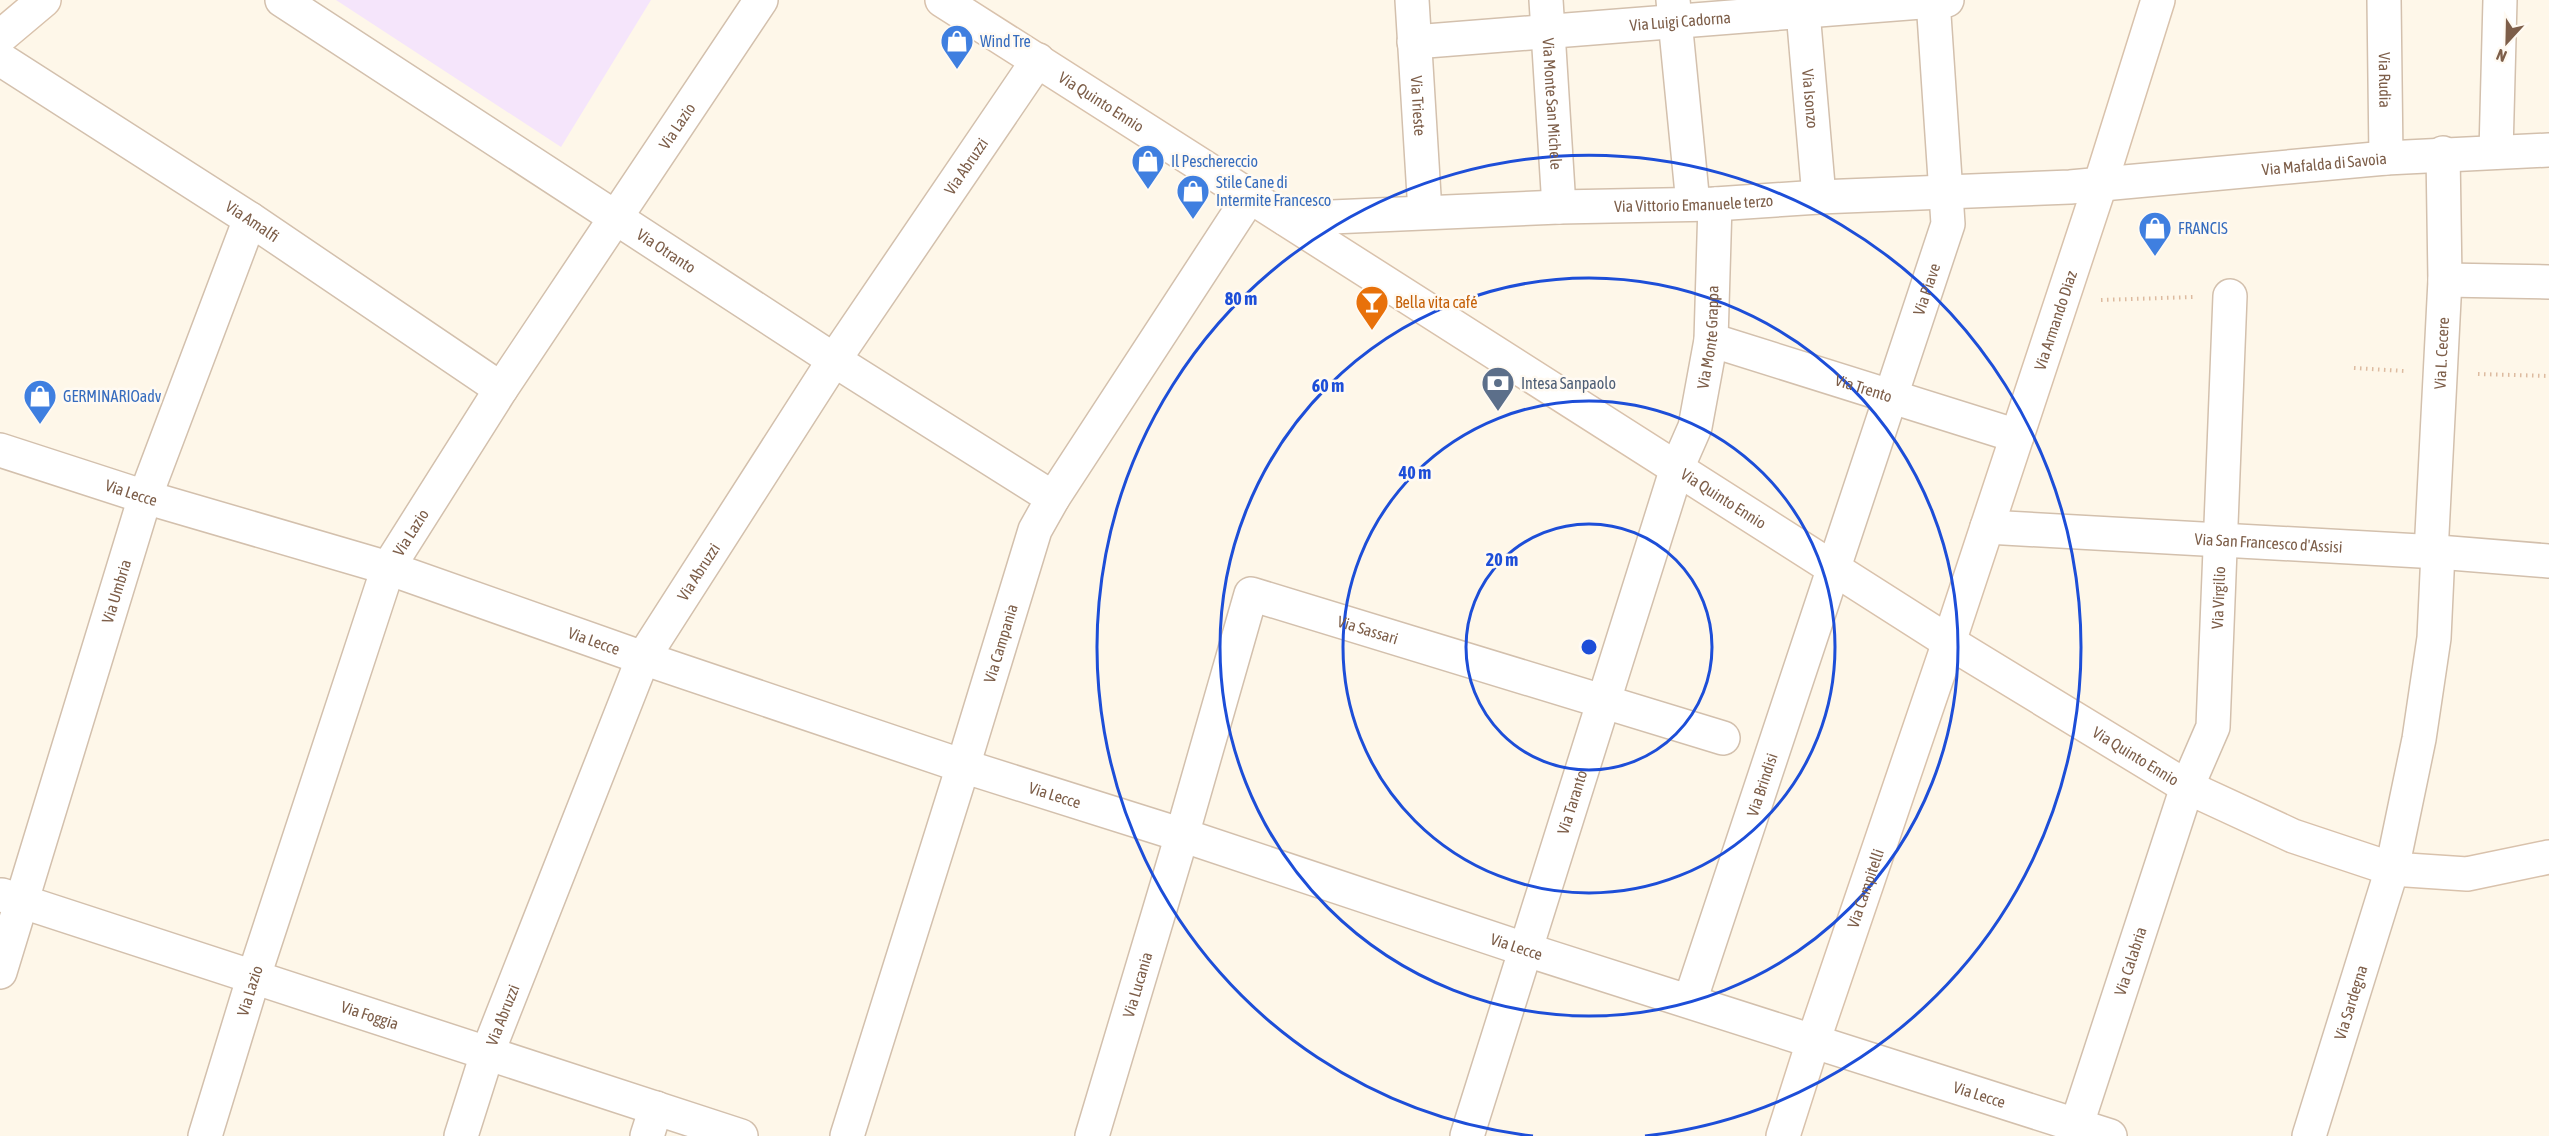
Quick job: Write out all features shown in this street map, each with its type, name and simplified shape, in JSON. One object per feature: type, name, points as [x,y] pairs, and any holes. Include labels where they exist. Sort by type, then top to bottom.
[{"type":"street","points":[[0,37],[44,0]]},
{"type":"street","name":"Via Otranto","points":[[282,0],[834,360],[1053,498]]},
{"type":"street","name":"Via Lazio","points":[[205,1136],[253,979],[388,568],[501,389],[761,0]]},
{"type":"street","name":"Via Quinto Ennio","points":[[942,0],[1949,642],[2187,787],[2293,836],[2392,869],[2468,873],[2549,858]]},
{"type":"street","name":"Via Trieste","points":[[1412,0],[1425,212]]},
{"type":"street","name":"Via Luigi Cadorna","points":[[1414,42],[1547,16],[1938,0]]},
{"type":"street","name":"Via Piave","points":[[1832,567],[1948,224],[1938,0]]},
{"type":"street","name":"Via Armando Diaz","points":[[1949,642],[2062,302],[2158,0]]},
{"type":"street","name":"Via Rudia","points":[[2384,0],[2386,158]]},
{"type":"street","points":[[2496,152],[2500,0]]},
{"type":"street","name":"Via Isonzo","points":[[1802,5],[1819,196]]},
{"type":"street","name":"Via Monte Grappa","points":[[1673,11],[1704,204],[1711,340],[1695,427],[1677,468]]},
{"type":"street","name":"Via Monte San Michele","points":[[1547,16],[1559,207]]},
{"type":"street","name":"Via Amalfi","points":[[0,59],[250,219],[501,389]]},
{"type":"street","name":"Via Abruzzi","points":[[461,1136],[487,1054],[643,658],[834,360],[1038,60]]},
{"type":"street","name":"Via Mafalda di Savoia","points":[[2100,185],[2443,153],[2549,150]]},
{"type":"street","name":"Via L. Cecere","points":[[2392,869],[2419,738],[2434,638],[2434,553],[2445,280],[2443,153]]},
{"type":"street","name":"Via Vittorio Emanuele terzo","points":[[1286,219],[1559,207],[1704,204],[1819,196],[2100,185]]},
{"type":"street","name":"Via Campania","points":[[847,1136],[1035,530],[1053,498],[1250,196]]},
{"type":"street","name":"Via Umbria","points":[[0,972],[11,898],[145,497],[250,219]]},
{"type":"street","points":[[2445,280],[2549,282]]},
{"type":"street","name":"Via Virgilio","points":[[2187,787],[2213,727],[2230,296]]},
{"type":"street","name":"Via Trento","points":[[1711,340],[1890,394],[2017,436]]},
{"type":"street","name":"Via Lecce","points":[[0,450],[145,497],[388,568],[643,658],[963,766],[1690,1001],[2075,1131],[2110,1136]]},
{"type":"street","name":"Via Taranto","points":[[1467,1136],[1677,468]]},
{"type":"street","name":"Via San Francesco d'Assisi","points":[[1987,527],[2549,561]]},
{"type":"street","name":"Via Brindisi","points":[[1690,1001],[1832,567]]},
{"type":"street","name":"Via Sassari","points":[[1182,835],[1251,594],[1723,738]]},
{"type":"street","name":"Via Campitelli","points":[[1783,1136],[1949,642]]},
{"type":"street","name":"Via Calabria","points":[[2075,1131],[2187,787]]},
{"type":"street","name":"Via Lucania","points":[[1092,1136],[1182,835]]},
{"type":"street","name":"Via Sardegna","points":[[2308,1136],[2392,869]]},
{"type":"street","name":"Via Foggia","points":[[11,898],[487,1054],[652,1122],[741,1136]]},
{"type":"path","points":[[2062,302],[2230,296]]},
{"type":"shaded area","points":[[336,0],[651,0],[561,147]]},
{"type":"place","name":"Wind Tre","points":[[957,70]]},
{"type":"place","name":"Il Peschereccio","points":[[1148,190]]},
{"type":"place","name":"Stile Cane di Intermite Francesco","points":[[1193,220]]},
{"type":"place","name":"FRANCIS","points":[[2155,257]]},
{"type":"place","name":"Bella vita café","points":[[1372,331]]},
{"type":"place","name":"Intesa Sanpaolo","points":[[1498,412]]},
{"type":"place","name":"GERMINARIOadv","points":[[40,425]]}]
